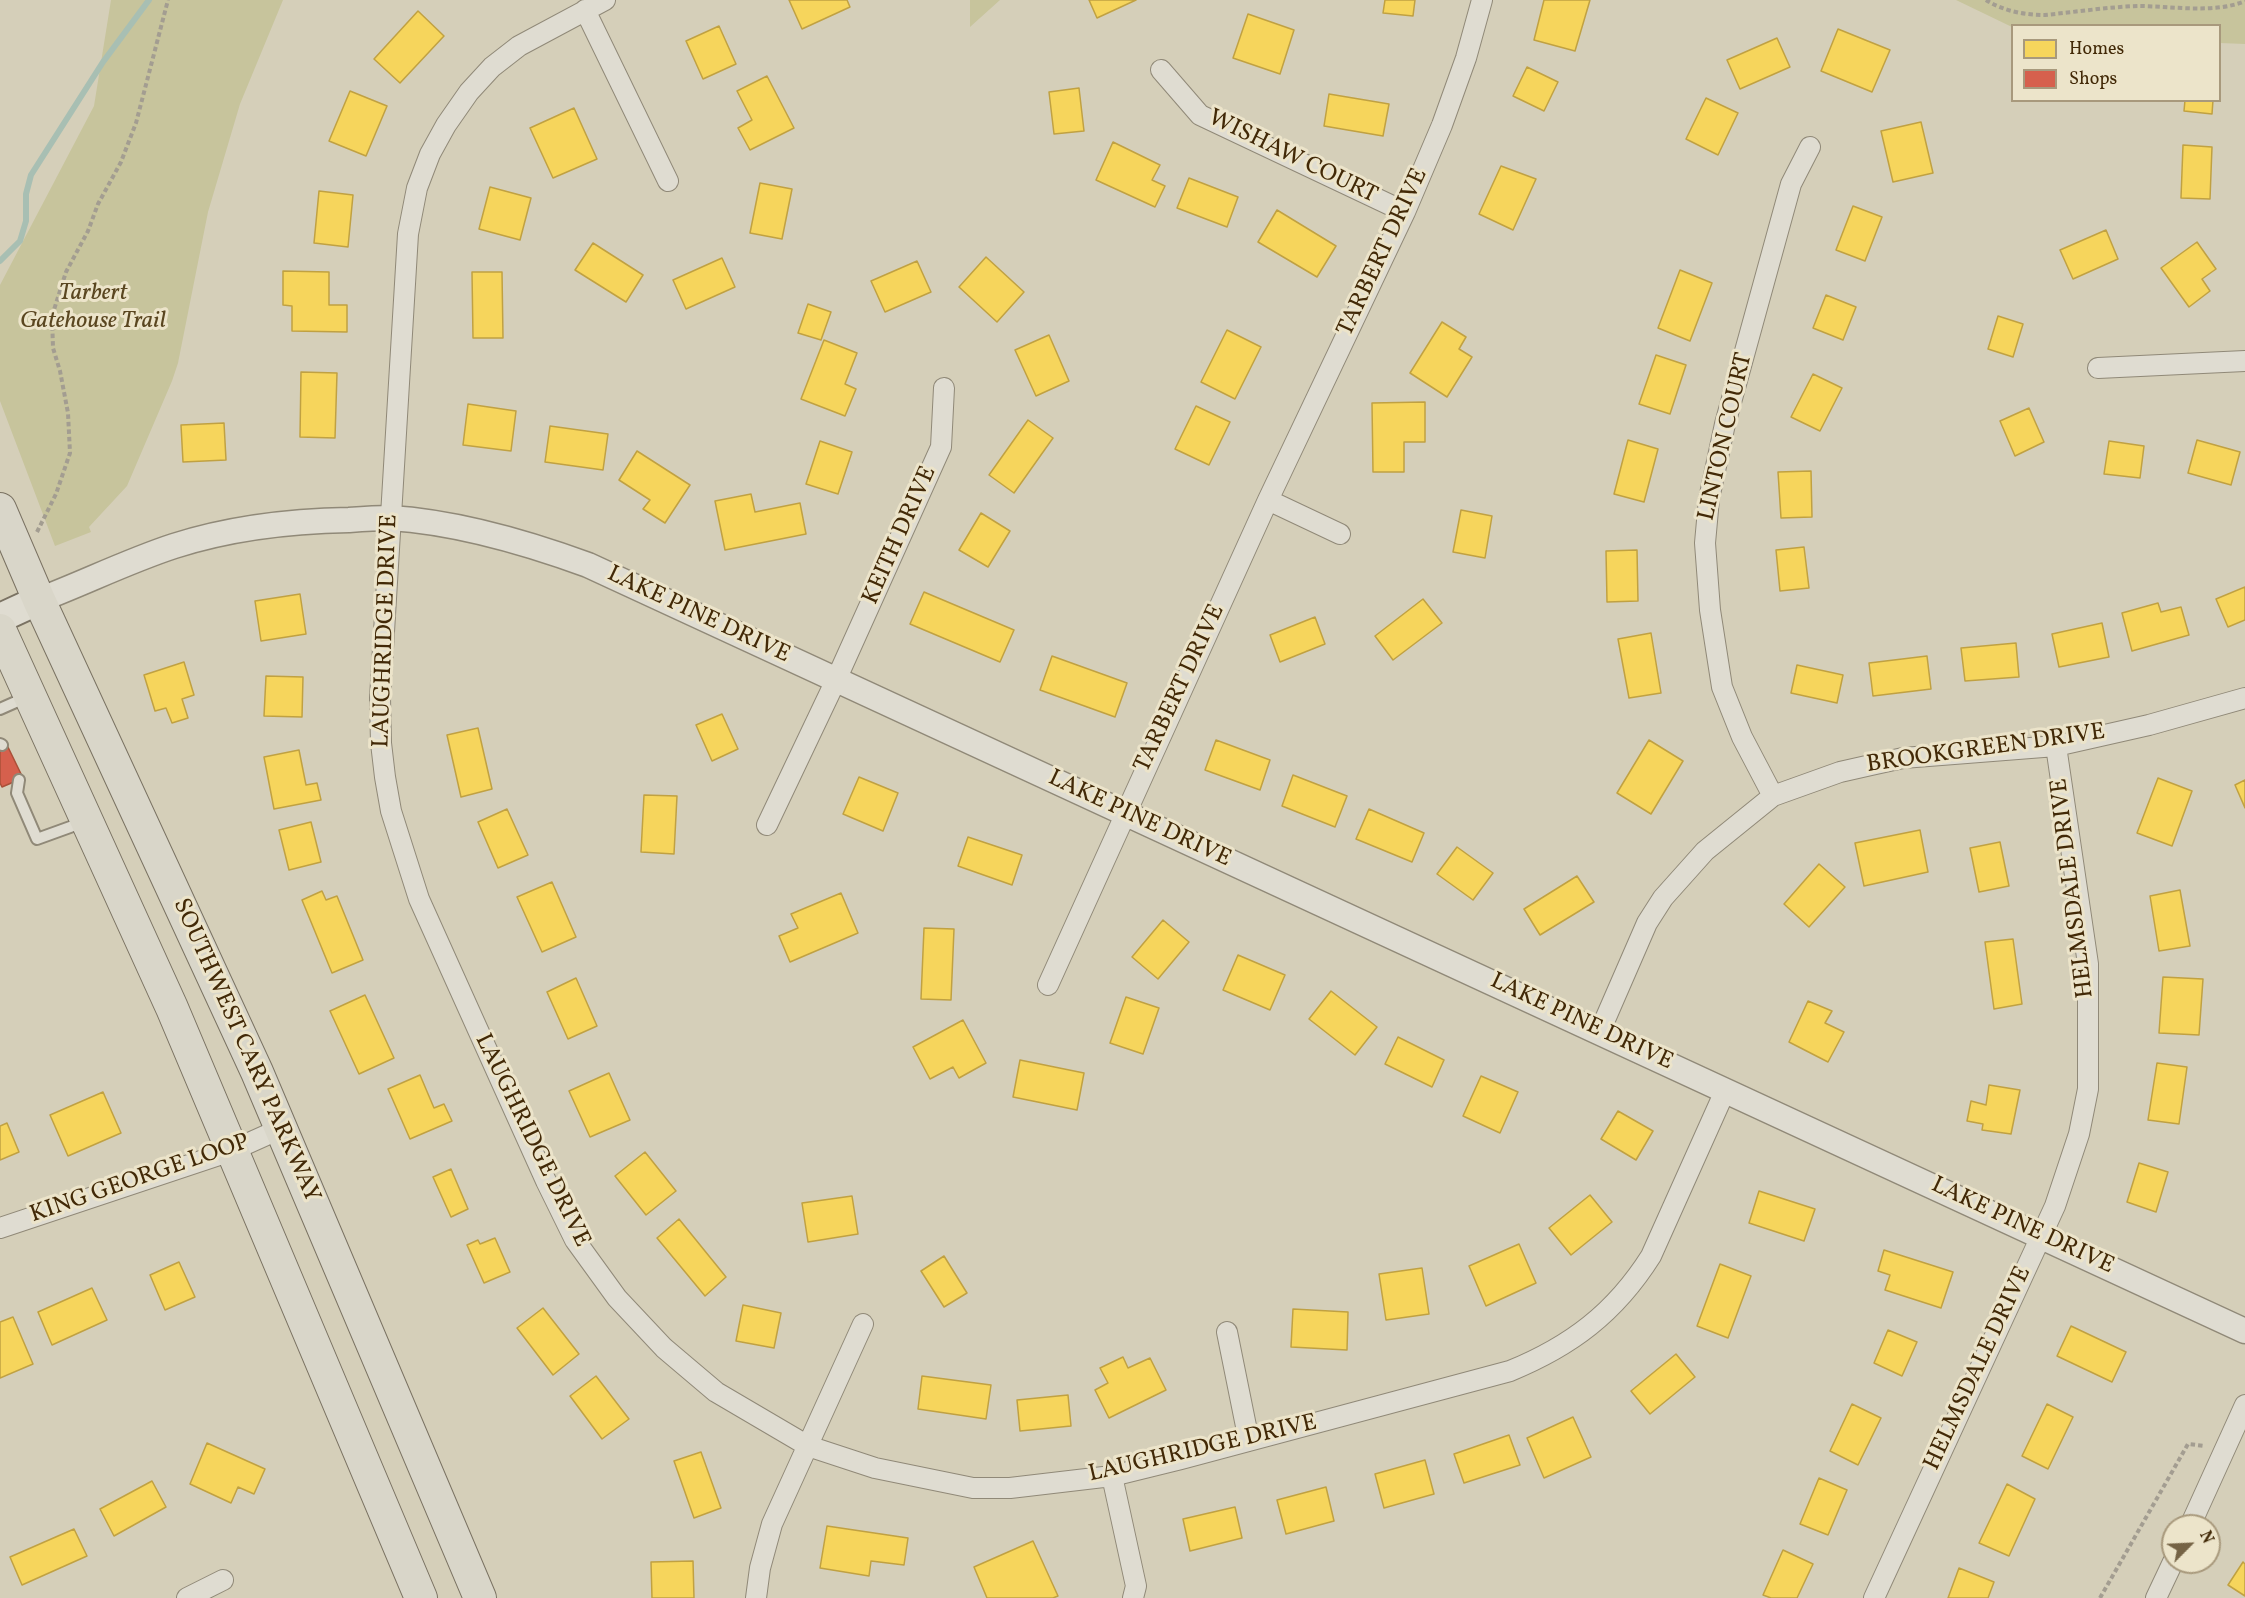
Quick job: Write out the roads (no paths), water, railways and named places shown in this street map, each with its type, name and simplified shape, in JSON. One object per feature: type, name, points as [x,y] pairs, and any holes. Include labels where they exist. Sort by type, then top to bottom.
[{"type":"main road","name":"SOUTHWEST CARY PARKWAY","points":[[0,508],[39,600],[257,1072],[480,1598]]},
{"type":"main road","name":"LAKE PINE DRIVE","points":[[0,618],[39,600]]},
{"type":"main road","name":"SOUTHWEST CARY PARKWAY","points":[[0,630],[172,1008],[421,1598]]},
{"type":"street","name":"LAUGHRIDGE DRIVE","points":[[605,0],[519,46],[492,67],[469,92],[446,125],[430,154],[417,188],[408,234],[390,519],[380,698],[382,754],[392,811],[419,899],[516,1116],[575,1240],[617,1298],[664,1348],[716,1392],[808,1446],[875,1468],[973,1488],[1010,1488],[1112,1476],[1510,1371],[1541,1359],[1567,1344],[1618,1300],[1636,1280],[1646,1264],[1725,1091]]},
{"type":"street","name":"TARBERT DRIVE","points":[[1048,985],[1268,500],[1405,212],[1442,125],[1466,58],[1482,0]]},
{"type":"street","points":[[585,10],[668,181]]},
{"type":"street","name":"WISHAW COURT","points":[[1161,70],[1200,115],[1405,212]]},
{"type":"street","name":"LINTON COURT","points":[[1773,796],[1742,737],[1722,687],[1710,610],[1705,543],[1709,499],[1725,424],[1791,184],[1810,147]]},
{"type":"street","points":[[2098,368],[2245,361]]},
{"type":"street","name":"KEITH DRIVE","points":[[767,825],[836,680],[941,447],[944,388]]},
{"type":"street","points":[[1268,500],[1340,534]]},
{"type":"street","name":"LAKE PINE DRIVE","points":[[39,600],[173,547],[205,537],[266,526],[313,521],[390,519],[471,530],[553,552],[588,565],[2245,1331]]},
{"type":"street","name":"BROOKGREEN DRIVE","points":[[1600,1031],[1647,922],[1663,898],[1705,851],[1773,796],[1840,772],[1903,758],[2056,746],[2149,725],[2245,698]]},
{"type":"street","name":"HELMSDALE DRIVE","points":[[1874,1598],[2055,1206],[2079,1134],[2088,1089],[2088,964],[2056,746]]},
{"type":"street","name":"KING GEORGE LOOP","points":[[0,1228],[231,1150],[280,1129]]},
{"type":"street","points":[[756,1598],[760,1568],[772,1524],[864,1324]]},
{"type":"street","points":[[1227,1332],[1249,1441]]},
{"type":"street","points":[[2196,1514],[2245,1405]]},
{"type":"street","points":[[1112,1476],[1136,1586],[1133,1598]]},
{"type":"street","points":[[2156,1598],[2167,1574]]},
{"type":"street","points":[[187,1598],[223,1580]]},
{"type":"lane","points":[[0,709],[30,695]]},
{"type":"lane","points":[[19,780],[17,793],[37,839],[87,820]]},
{"type":"lane","points":[[5,786],[17,793]]},
{"type":"waterway","points":[[0,261],[20,241],[26,221],[26,194],[31,175],[103,62],[149,0]]},
{"type":"park label","name":"Tarbert Gatehouse Trail","points":[[93,309]]}]
